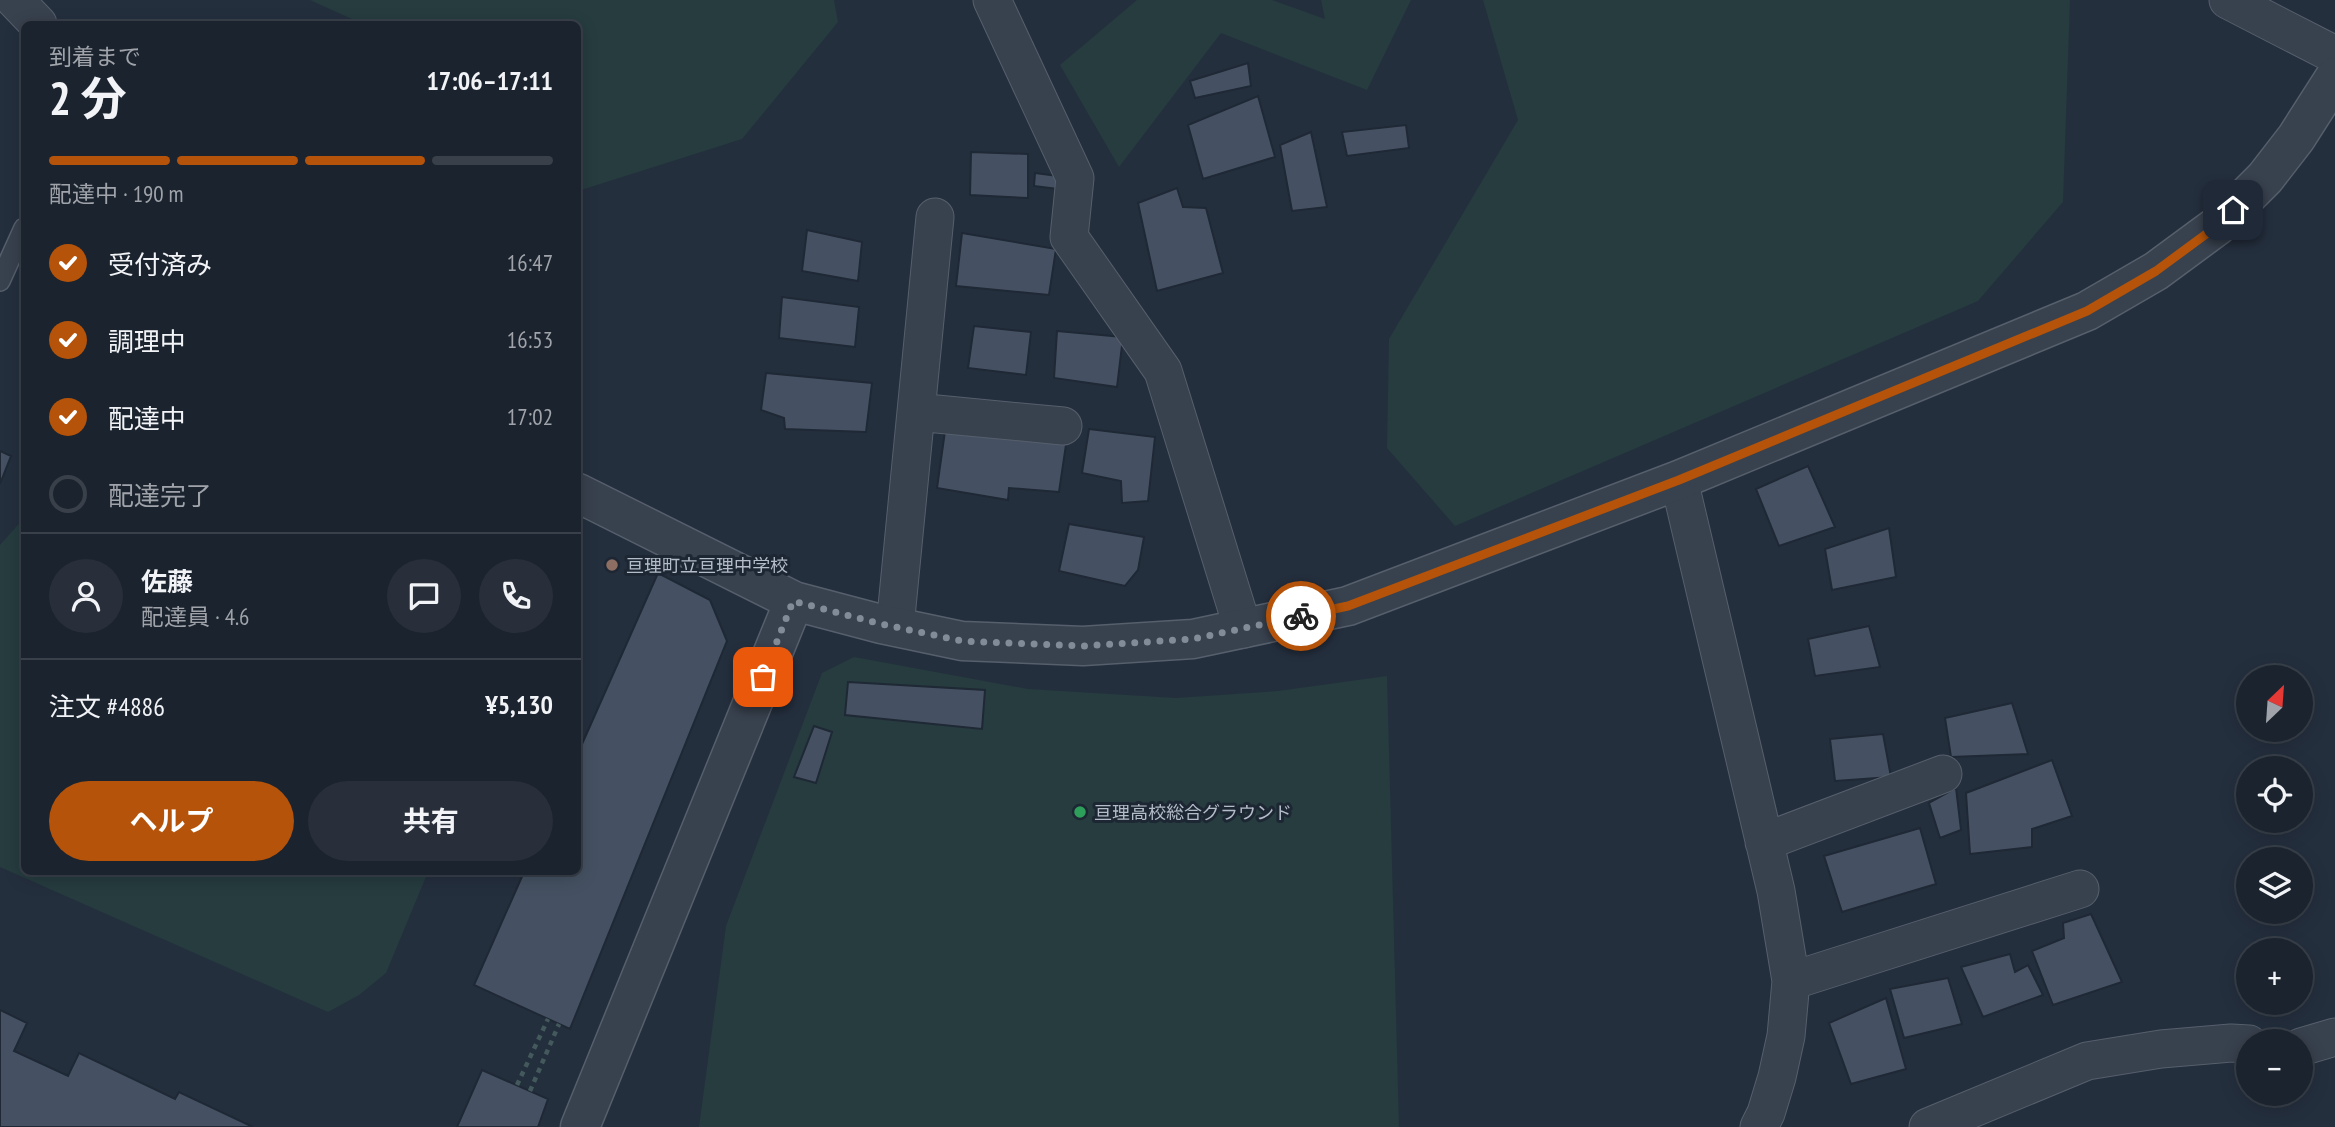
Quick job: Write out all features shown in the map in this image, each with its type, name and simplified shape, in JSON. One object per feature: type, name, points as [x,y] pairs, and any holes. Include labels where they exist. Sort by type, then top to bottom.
[{"type":"street","points":[[15,0],[35,21]]},
{"type":"street","points":[[992,0],[1075,178],[1069,237],[1163,371],[1243,629]]},
{"type":"street","points":[[2228,0],[2335,55]]},
{"type":"street","points":[[581,495],[793,601],[962,641],[1083,646],[1193,639],[1348,606],[1679,480],[2087,311],[2156,271],[2217,226],[2265,178],[2297,138],[2335,77]]},
{"type":"street","points":[[895,627],[935,217]]},
{"type":"street","points":[[916,412],[1063,426]]},
{"type":"street","points":[[1679,480],[1776,891],[1791,981],[1786,1035],[1777,1077],[1759,1127]]},
{"type":"street","points":[[580,1127],[793,601]]},
{"type":"street","points":[[1764,842],[1943,774]]},
{"type":"street","points":[[1791,981],[2080,889]]},
{"type":"street","points":[[2313,1043],[2335,1037]]},
{"type":"street","points":[[1928,1127],[2087,1061],[2161,1049],[2236,1043]]},
{"type":"lane","points":[[0,281],[21,235]]},
{"type":"path","points":[[517,1086],[548,1019]]},
{"type":"path","points":[[530,1091],[559,1024]]},
{"type":"green space","points":[[310,0],[834,0],[838,22],[742,139],[581,190],[581,21],[356,21]]},
{"type":"green space","points":[[1137,0],[1272,0],[1325,19],[1321,0],[1411,0],[1367,90],[1221,33],[1119,167],[1060,65]]},
{"type":"green space","points":[[1483,0],[2070,0],[2063,202],[1978,301],[1455,526],[1387,448],[1389,339],[1518,120]]},
{"type":"green space","points":[[21,521],[21,875],[427,875],[386,973],[359,995],[328,1012],[0,867],[0,545]]},
{"type":"green space","name":"亘理高校総合グラウンド","points":[[854,657],[1028,689],[1176,698],[1278,691],[1387,676],[1399,1127],[699,1127],[726,926],[822,673]]},
{"type":"building","points":[[1248,63],[1251,86],[1195,98],[1190,81]]},
{"type":"building","points":[[1258,96],[1275,157],[1203,179],[1188,125]]},
{"type":"building","points":[[1406,125],[1409,148],[1347,156],[1342,132]]},
{"type":"building","points":[[1311,132],[1327,207],[1292,211],[1280,145]]},
{"type":"building","points":[[971,152],[1028,154],[1028,198],[970,195]]},
{"type":"building","points":[[1035,173],[1058,176],[1058,189],[1034,186]]},
{"type":"building","points":[[1177,188],[1183,207],[1206,208],[1223,273],[1157,291],[1138,203]]},
{"type":"building","points":[[807,230],[862,242],[858,281],[802,271]]},
{"type":"building","points":[[962,233],[1056,249],[1049,295],[956,286]]},
{"type":"building","points":[[782,297],[859,307],[855,347],[779,338]]},
{"type":"building","points":[[974,326],[1031,332],[1026,375],[968,368]]},
{"type":"building","points":[[1057,331],[1123,337],[1117,387],[1054,378]]},
{"type":"building","points":[[766,373],[872,383],[866,432],[785,429],[784,418],[761,410]]},
{"type":"building","points":[[1089,429],[1155,437],[1148,501],[1122,503],[1121,481],[1082,473]]},
{"type":"building","points":[[945,431],[1067,438],[1059,492],[1009,488],[1008,500],[937,488]]},
{"type":"building","points":[[0,451],[11,456],[0,484]]},
{"type":"building","points":[[1808,466],[1835,527],[1779,546],[1756,489]]},
{"type":"building","points":[[1069,524],[1144,537],[1138,570],[1125,586],[1059,571]]},
{"type":"building","points":[[1889,528],[1896,577],[1832,590],[1825,549]]},
{"type":"building","points":[[658,573],[710,600],[727,641],[570,1029],[474,985],[523,875],[581,875],[581,746]]},
{"type":"building","points":[[1869,626],[1880,667],[1815,676],[1808,639]]},
{"type":"building","points":[[848,682],[985,690],[982,729],[845,715]]},
{"type":"building","points":[[2012,703],[2028,754],[1951,757],[1945,718]]},
{"type":"building","points":[[814,726],[832,732],[816,783],[794,777]]},
{"type":"building","points":[[1883,734],[1891,777],[1835,781],[1830,739]]},
{"type":"building","points":[[2052,760],[2072,816],[2032,829],[2032,847],[1970,854],[1966,793]]},
{"type":"building","points":[[1956,788],[1961,830],[1940,838],[1929,803]]},
{"type":"building","points":[[1920,828],[1936,884],[1842,912],[1824,856]]},
{"type":"building","points":[[2091,914],[2122,982],[2053,1005],[2032,951],[2064,938],[2063,923]]},
{"type":"building","points":[[2010,954],[2015,972],[2028,965],[2043,995],[1983,1017],[1961,967]]},
{"type":"building","points":[[1948,978],[1962,1024],[1904,1038],[1890,989]]},
{"type":"building","points":[[1886,998],[1906,1069],[1851,1084],[1829,1023]]},
{"type":"building","points":[[0,1010],[27,1023],[14,1051],[68,1076],[79,1053],[175,1099],[179,1092],[253,1127],[0,1127]]},
{"type":"building","points":[[482,1070],[548,1099],[538,1127],[457,1127]]},
{"type":"way so far","points":[[763,677],[793,601],[881,624],[962,641],[1083,646],[1193,639],[1301,616]]},
{"type":"place","name":"亘理町立亘理中学校","points":[[612,565]]},
{"type":"place","name":"亘理高校総合グラウンド","points":[[1080,812]]},
{"type":"route","points":[[1301,616],[1348,606],[1679,480],[2087,311],[2156,271],[2217,226],[2233,210]]}]
